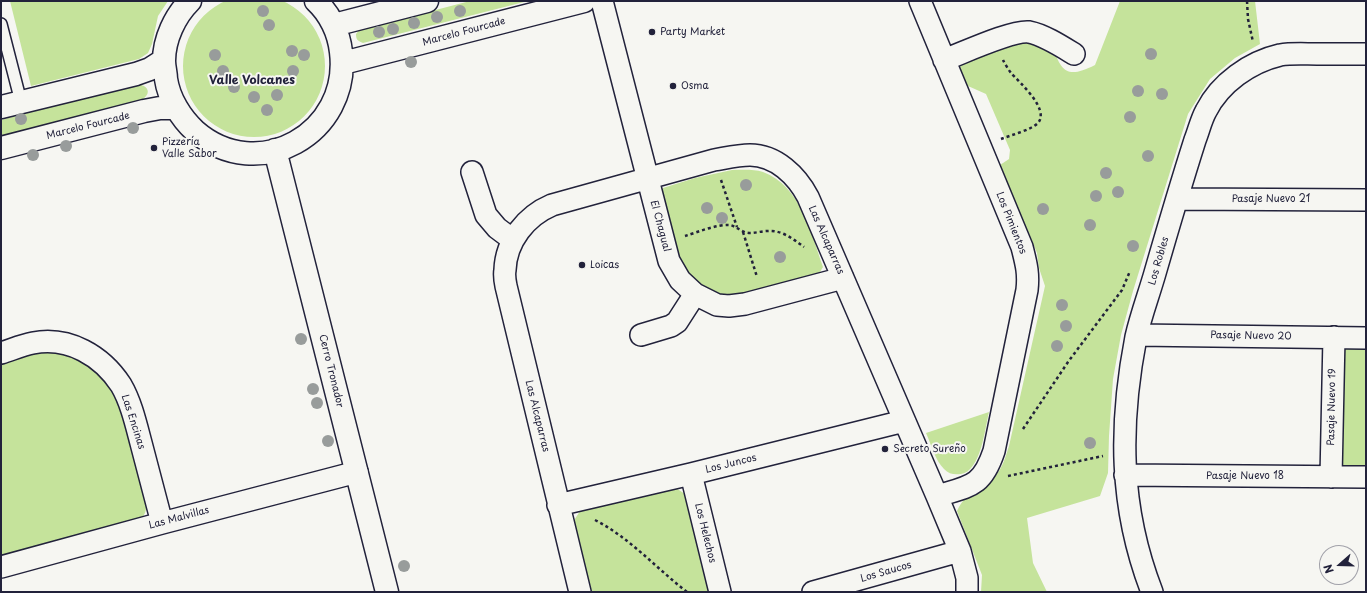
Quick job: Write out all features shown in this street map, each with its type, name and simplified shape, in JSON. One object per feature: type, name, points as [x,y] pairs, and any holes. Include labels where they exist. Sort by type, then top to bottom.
[{"type":"street","points":[[190,1],[184,7],[174,23],[167,42],[164,60],[167,85],[176,108],[187,124],[218,146],[237,152],[256,153],[276,150],[294,144],[310,133],[324,118],[334,102],[341,83],[343,63],[340,43],[334,24],[323,7],[316,1]]},
{"type":"street","points":[[334,24],[427,1]]},
{"type":"street","name":"Marcelo Fourcade","points":[[343,63],[584,1]]},
{"type":"street","name":"El Chagual","points":[[602,1],[669,261],[680,280],[695,294],[717,304],[729,306],[764,299],[843,278]]},
{"type":"street","name":"Los Pimientos","points":[[920,1],[1022,247],[1028,277],[1027,290],[994,451],[989,466],[979,480],[974,483],[962,489],[937,496]]},
{"type":"street","points":[[944,60],[1015,33],[1030,32],[1050,40],[1074,54]]},
{"type":"street","name":"Los Robles","points":[[1152,592],[1136,544],[1129,515],[1124,452],[1127,399],[1137,335],[1195,140],[1206,110],[1221,89],[1231,80],[1254,64],[1266,59],[1296,53],[1366,54]]},
{"type":"street","points":[[11,104],[136,74],[150,69],[164,60]]},
{"type":"street","name":"Marcelo Fourcade","points":[[1,148],[144,111],[160,108],[176,108]]},
{"type":"street","name":"Cerro Tronador","points":[[276,150],[387,592]]},
{"type":"street","name":"Las Alcaparras","points":[[574,591],[558,505],[506,286],[505,270],[507,255],[513,240],[528,221],[542,209],[714,160],[733,156],[751,155],[766,157],[780,165],[794,176],[808,197],[960,551],[967,578],[967,592]]},
{"type":"street","points":[[472,172],[486,216],[497,228],[513,240]]},
{"type":"street","name":"Pasaje Nuevo 21","points":[[1177,199],[1366,200]]},
{"type":"street","points":[[641,335],[671,326],[677,322],[695,294]]},
{"type":"street","name":"Pasaje Nuevo 20","points":[[1137,335],[1366,338]]},
{"type":"street","name":"Pasaje Nuevo 19","points":[[1331,477],[1334,337]]},
{"type":"street","name":"Las Encinas","points":[[1,353],[33,343],[50,342],[68,344],[85,350],[100,361],[110,371],[122,386],[135,420],[162,523]]},
{"type":"street","name":"Los Juncos","points":[[558,505],[691,474],[904,420]]},
{"type":"street","name":"Las Malvillas","points":[[1,567],[357,472]]},
{"type":"street","name":"Los Helechos","points":[[691,474],[720,592]]},
{"type":"street","name":"Pasaje Nuevo 18","points":[[1125,475],[1366,477]]},
{"type":"street","name":"Los Saucos","points":[[813,592],[960,551]]},
{"type":"lane","points":[[1,24],[11,104]]},
{"type":"path","points":[[1247,1],[1248,19],[1253,42],[1258,51],[1266,59]]},
{"type":"path","points":[[980,147],[1029,129],[1037,124],[1041,115],[1039,106],[1010,71],[1002,58],[995,41]]},
{"type":"path","points":[[714,160],[737,227]]},
{"type":"path","points":[[664,242],[720,226],[729,225],[737,227],[743,232],[750,233],[770,230],[779,232],[790,237],[804,247]]},
{"type":"path","points":[[743,232],[764,299]]},
{"type":"path","points":[[1019,435],[1068,362],[1122,290],[1131,269]]},
{"type":"path","points":[[974,483],[1124,452]]},
{"type":"path","points":[[593,518],[607,526],[640,551],[687,592]]},
{"type":"green space","points":[[254,-5],[275,-2],[299,11],[309,21],[322,45],[325,66],[322,87],[309,111],[299,121],[275,134],[254,137],[233,134],[209,121],[199,111],[186,87],[183,66],[186,45],[199,21],[209,11],[233,-2]]},
{"type":"green space","points":[[10,1],[168,1],[158,16],[152,44],[148,53],[139,59],[31,86]]},
{"type":"green space","points":[[470,1],[528,1],[363,43],[356,38],[356,34],[359,30]]},
{"type":"green space","points":[[1120,1],[1255,1],[1260,44],[1235,58],[1210,79],[1188,114],[1133,291],[1121,335],[1113,379],[1108,473],[1100,496],[1027,518],[1033,563],[1047,592],[981,592],[982,575],[957,511],[970,494],[996,475],[1004,461],[1009,446],[1045,286],[1039,268],[1037,253],[1000,165],[1009,159],[1010,150],[986,94],[968,86],[962,80],[960,67],[968,57],[1015,39],[1053,46],[1059,63],[1067,71],[1072,72],[1086,69],[1095,65]]},
{"type":"green space","points":[[138,84],[145,87],[148,91],[146,96],[141,100],[1,136],[1,120]]},
{"type":"green space","points":[[732,170],[752,170],[763,172],[776,179],[787,188],[796,199],[809,226],[823,267],[817,277],[738,298],[720,296],[694,281],[679,264],[659,194],[663,188],[695,178]]},
{"type":"green space","points":[[1339,346],[1366,346],[1366,469],[1336,469]]},
{"type":"green space","points":[[48,352],[79,358],[105,379],[114,392],[122,408],[148,501],[145,513],[141,520],[1,557],[1,364],[32,354]]},
{"type":"green space","points":[[989,412],[981,448],[973,465],[968,471],[961,474],[952,474],[946,471],[936,457],[926,433]]},
{"type":"green space","points":[[676,488],[685,494],[709,592],[592,592],[573,522],[580,511]]},
{"type":"place","name":"Party Market","points":[[652,32]]},
{"type":"place","name":"Osma","points":[[673,86]]},
{"type":"place","name":"Pizzería Valle Sabor","points":[[154,148]]},
{"type":"place","name":"Loicas","points":[[582,265]]},
{"type":"place","name":"Secreto Sureño","points":[[885,449]]},
{"type":"district","name":"Valle Volcanes","points":[[252,81]]}]
